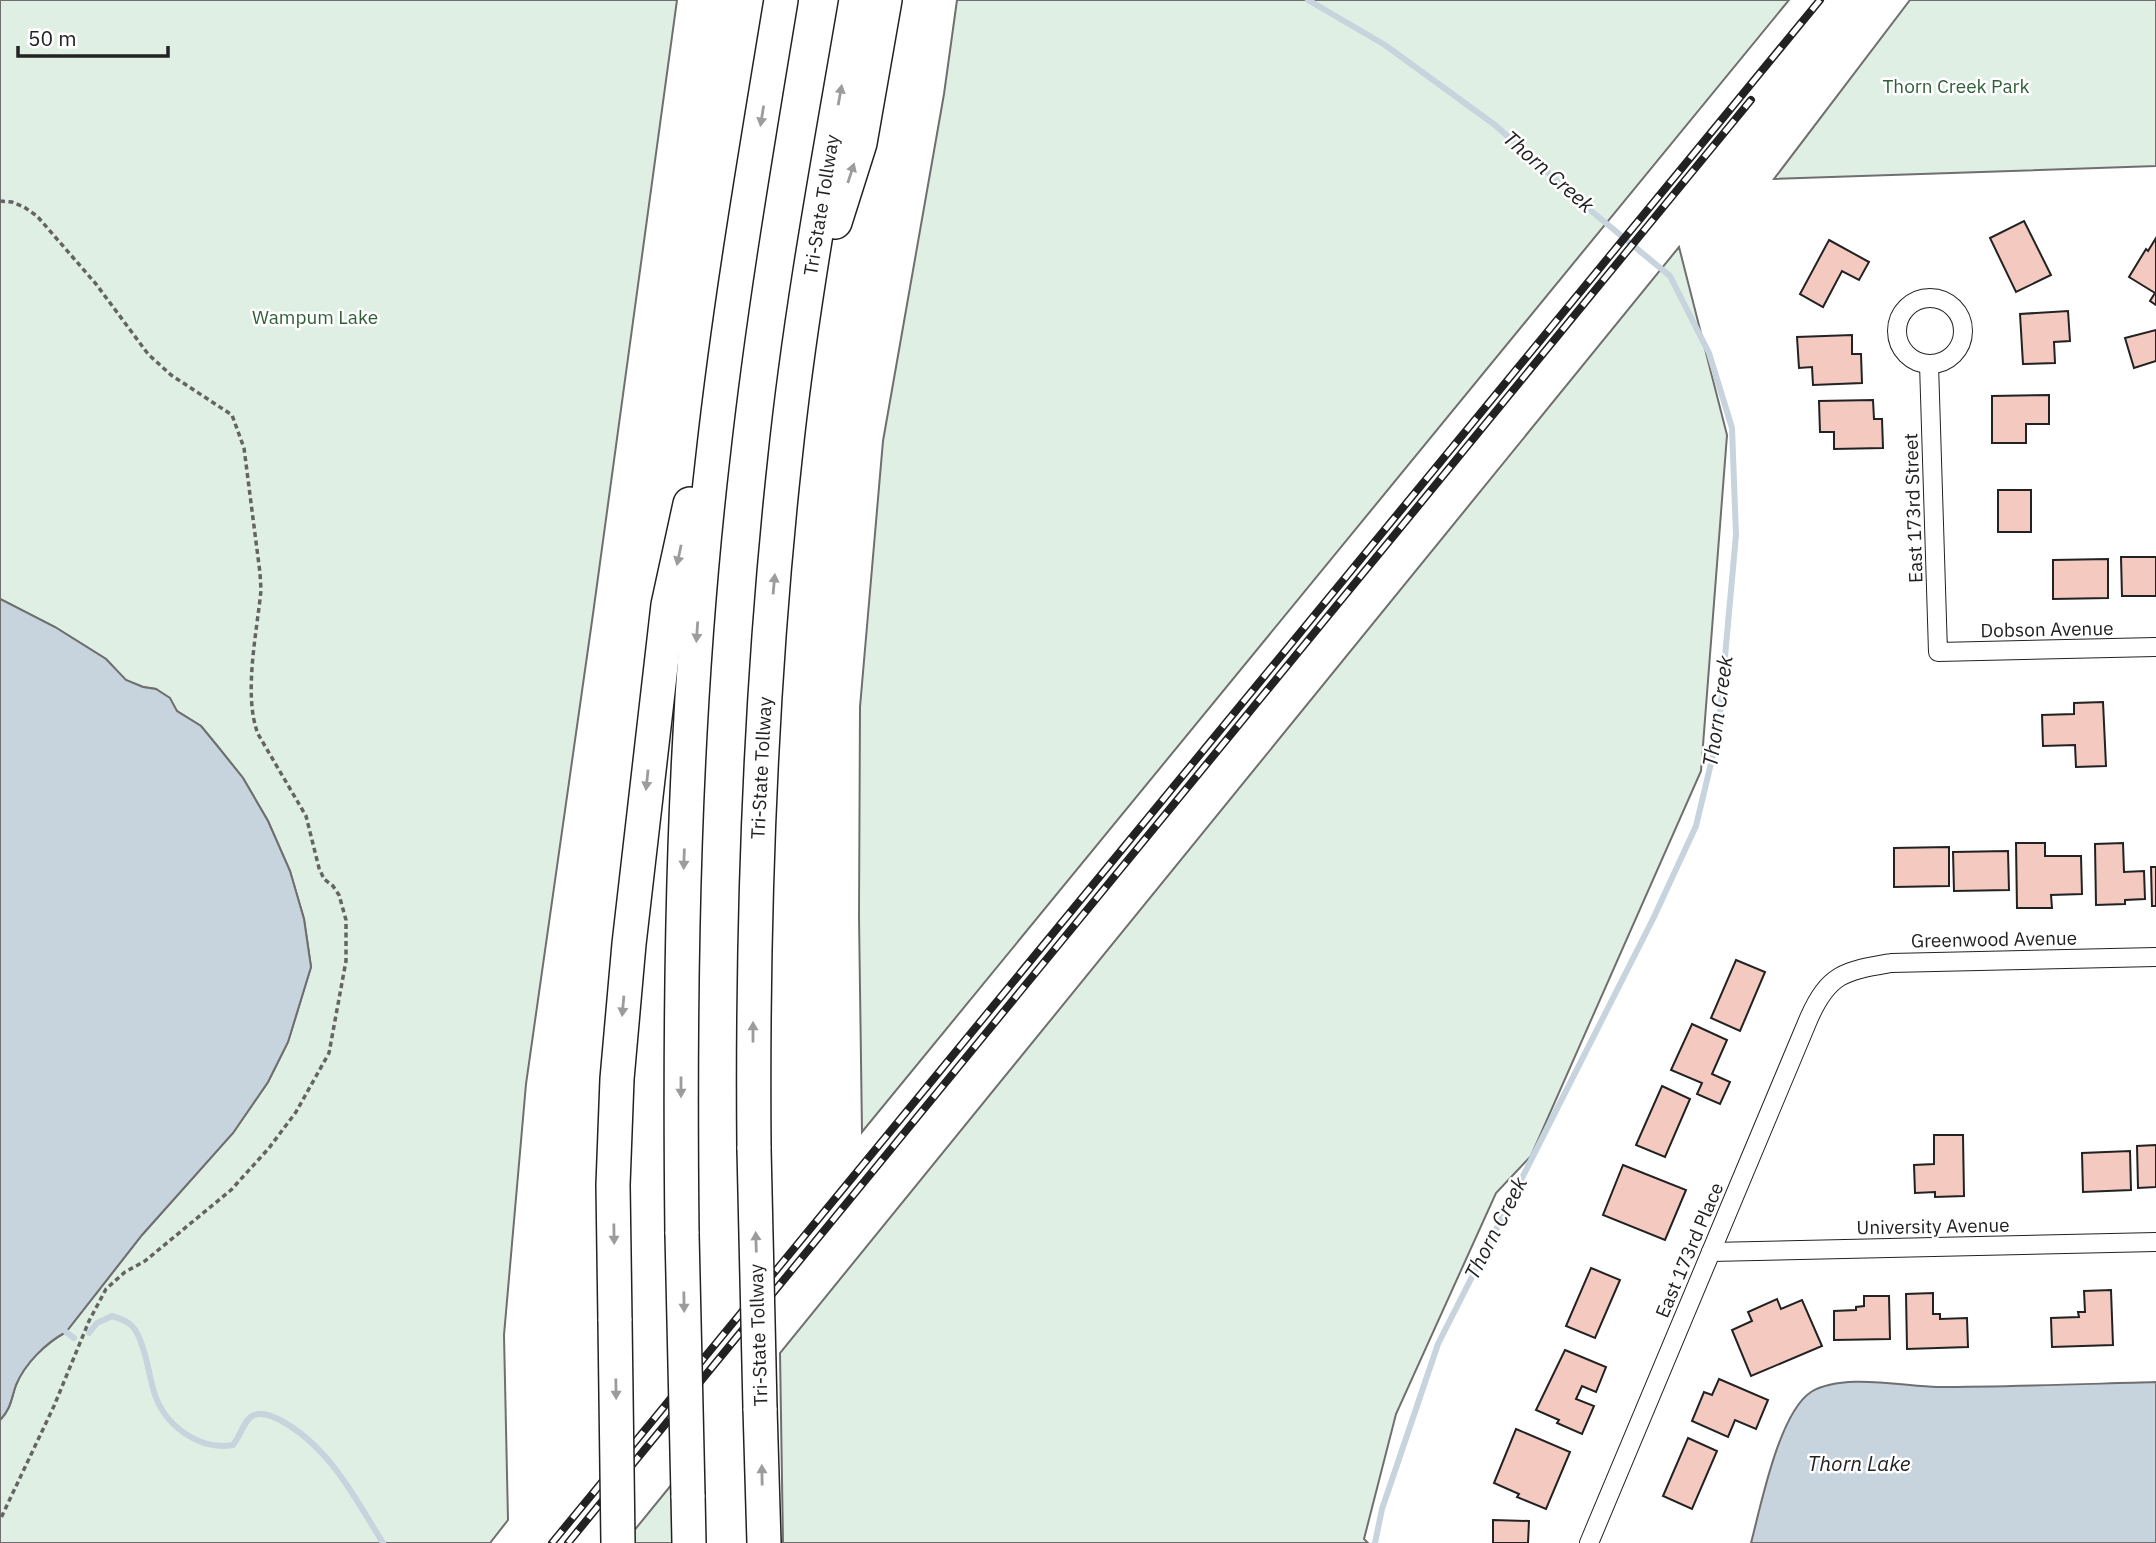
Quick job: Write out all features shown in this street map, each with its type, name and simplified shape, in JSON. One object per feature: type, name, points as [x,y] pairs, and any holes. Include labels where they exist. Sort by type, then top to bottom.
[{"type":"highway","points":[[689,1543],[682,1234],[681,924],[690,715],[712,458],[729,321],[781,0]]},
{"type":"highway","name":"Tri-State Tollway","points":[[764,1543],[754,1149],[754,921],[764,707],[784,472],[800,331],[856,0]]},
{"type":"highway","points":[[800,331],[860,143],[885,0]]},
{"type":"highway","points":[[618,1543],[613,1185],[617,1080],[668,605],[729,321]]},
{"type":"street","name":"East 173rd Street","points":[[1929,364],[1938,652]]},
{"type":"street","name":"Dobson Avenue","points":[[1938,652],[2156,647]]},
{"type":"street","name":"Greenwood Avenue","points":[[1835,979],[1854,969],[1891,963],[2156,957]]},
{"type":"street","name":"East 173rd Place","points":[[1589,1543],[1809,1018],[1819,996],[1835,979]]},
{"type":"street","name":"University Avenue","points":[[1711,1252],[2156,1242]]},
{"type":"path","points":[[0,201],[12,202],[37,216],[88,275],[148,354],[171,375],[232,415],[244,448],[260,573],[261,590],[251,697],[254,721],[306,817],[319,868],[324,879],[339,895],[348,929],[346,961],[326,1061],[296,1112],[232,1190],[155,1254],[125,1272],[106,1289],[89,1321],[54,1406],[0,1520]]},
{"type":"green space","name":"Wampum Lake","points":[[0,0],[677,0],[526,1084],[504,1335],[508,1520],[490,1543],[0,1543],[0,1420],[9,1408],[20,1377],[37,1354],[66,1332],[142,1235],[233,1133],[268,1082],[288,1042],[311,967],[304,919],[290,871],[268,821],[243,778],[201,726],[177,711],[156,689],[125,680],[106,659],[55,627],[0,599]]},
{"type":"green space","points":[[957,0],[1789,0],[862,1132],[860,707],[883,441],[944,94]]},
{"type":"green space","name":"Thorn Creek Park","points":[[1910,0],[2156,0],[2156,166],[1774,179]]},
{"type":"green space","points":[[1679,247],[1727,435],[1701,771],[1531,1156],[1496,1193],[1396,1414],[1364,1539],[1368,1543],[783,1543],[780,1353]]},
{"type":"green space","points":[[672,1484],[674,1543],[624,1543]]},
{"type":"water","points":[[0,599],[55,627],[106,659],[126,680],[156,689],[170,698],[177,711],[201,726],[243,778],[268,821],[290,871],[304,919],[311,967],[288,1042],[268,1082],[233,1133],[142,1235],[66,1332],[31,1361],[16,1385],[9,1408],[0,1420]]},
{"type":"water","name":"Thorn Lake","points":[[1855,1382],[1937,1387],[2156,1382],[2156,1543],[1751,1543],[1773,1461],[1790,1419],[1811,1392],[1824,1386]]},
{"type":"building","points":[[2024,221],[2051,275],[2016,292],[1990,238]]},
{"type":"building","points":[[2156,238],[2156,305],[2150,301],[2155,293],[2129,277]]},
{"type":"building","points":[[1829,240],[1869,262],[1859,280],[1842,271],[1823,307],[1800,294]]},
{"type":"building","points":[[2068,311],[2070,341],[2054,342],[2055,363],[2023,364],[2020,314]]},
{"type":"building","points":[[2156,330],[2156,361],[2134,368],[2125,338]]},
{"type":"building","points":[[1852,335],[1852,354],[1861,354],[1862,383],[1813,385],[1812,367],[1799,368],[1797,337]]},
{"type":"building","points":[[2049,395],[2049,424],[2026,424],[2026,443],[1992,443],[1992,396]]},
{"type":"building","points":[[1873,400],[1874,419],[1882,419],[1883,448],[1834,449],[1834,432],[1820,432],[1819,401]]},
{"type":"building","points":[[1998,490],[2031,490],[2031,532],[1998,532]]},
{"type":"building","points":[[2121,557],[2156,557],[2156,596],[2122,596]]},
{"type":"building","points":[[2108,559],[2108,598],[2053,599],[2053,560]]},
{"type":"building","points":[[2103,702],[2106,766],[2076,767],[2075,745],[2043,746],[2042,715],[2074,714],[2074,703]]},
{"type":"building","points":[[2016,843],[2045,843],[2045,856],[2081,856],[2082,894],[2051,895],[2052,908],[2017,908]]},
{"type":"building","points":[[2123,843],[2124,872],[2144,871],[2145,899],[2125,900],[2125,904],[2096,905],[2095,844]]},
{"type":"building","points":[[1949,847],[1949,886],[1894,887],[1894,848]]},
{"type":"building","points":[[2008,851],[2009,890],[1954,891],[1953,852]]},
{"type":"building","points":[[2151,867],[2156,867],[2156,906],[2152,906]]},
{"type":"building","points":[[1736,960],[1765,972],[1740,1031],[1711,1018]]},
{"type":"building","points":[[1692,1024],[1727,1040],[1712,1074],[1730,1082],[1720,1104],[1697,1094],[1702,1083],[1671,1070]]},
{"type":"building","points":[[1662,1086],[1690,1099],[1665,1157],[1636,1145]]},
{"type":"building","points":[[1934,1135],[1963,1135],[1964,1196],[1935,1197],[1935,1192],[1915,1193],[1914,1165],[1934,1164]]},
{"type":"building","points":[[2156,1145],[2156,1187],[2138,1188],[2137,1146]]},
{"type":"building","points":[[2130,1151],[2131,1190],[2083,1192],[2082,1153]]},
{"type":"building","points":[[1623,1165],[1686,1190],[1665,1240],[1603,1215]]},
{"type":"building","points":[[1591,1268],[1620,1280],[1595,1338],[1566,1326]]},
{"type":"building","points":[[2111,1290],[2113,1345],[2052,1347],[2051,1318],[2079,1317],[2078,1312],[2085,1312],[2084,1291]]},
{"type":"building","points":[[1933,1293],[1933,1314],[1940,1314],[1940,1319],[1967,1318],[1968,1347],[1907,1349],[1906,1294]]},
{"type":"building","points":[[1864,1296],[1889,1296],[1890,1339],[1834,1340],[1834,1311],[1856,1310],[1856,1307],[1864,1306]]},
{"type":"building","points":[[1777,1299],[1781,1309],[1802,1300],[1822,1346],[1751,1376],[1732,1330],[1752,1321],[1748,1312]]},
{"type":"building","points":[[1565,1350],[1606,1367],[1596,1392],[1582,1386],[1576,1399],[1594,1406],[1582,1434],[1536,1410]]},
{"type":"building","points":[[1719,1379],[1768,1400],[1756,1429],[1735,1420],[1728,1437],[1692,1421],[1704,1392],[1712,1395]]},
{"type":"building","points":[[1516,1429],[1570,1452],[1546,1509],[1517,1497],[1519,1494],[1494,1483]]},
{"type":"building","points":[[1688,1438],[1717,1451],[1692,1509],[1663,1496]]},
{"type":"building","points":[[1493,1520],[1529,1521],[1528,1543],[1493,1543]]},
{"type":"waterway","name":"Thorn Creek","points":[[1308,0],[1385,45],[1495,125],[1584,205],[1670,276],[1709,353],[1732,428],[1736,535],[1718,734],[1696,826],[1653,919],[1438,1344],[1382,1509],[1375,1543]]},
{"type":"waterway","points":[[89,1333],[97,1323],[112,1316],[132,1326],[143,1348],[159,1404],[174,1425],[196,1440],[220,1446],[233,1445],[247,1420],[257,1414],[274,1417],[297,1431],[327,1458],[383,1543]]},
{"type":"waterway","points":[[66,1332],[74,1338]]},
{"type":"railway","points":[[552,1543],[1820,0]]},
{"type":"railway","points":[[568,1543],[1751,100]]}]
